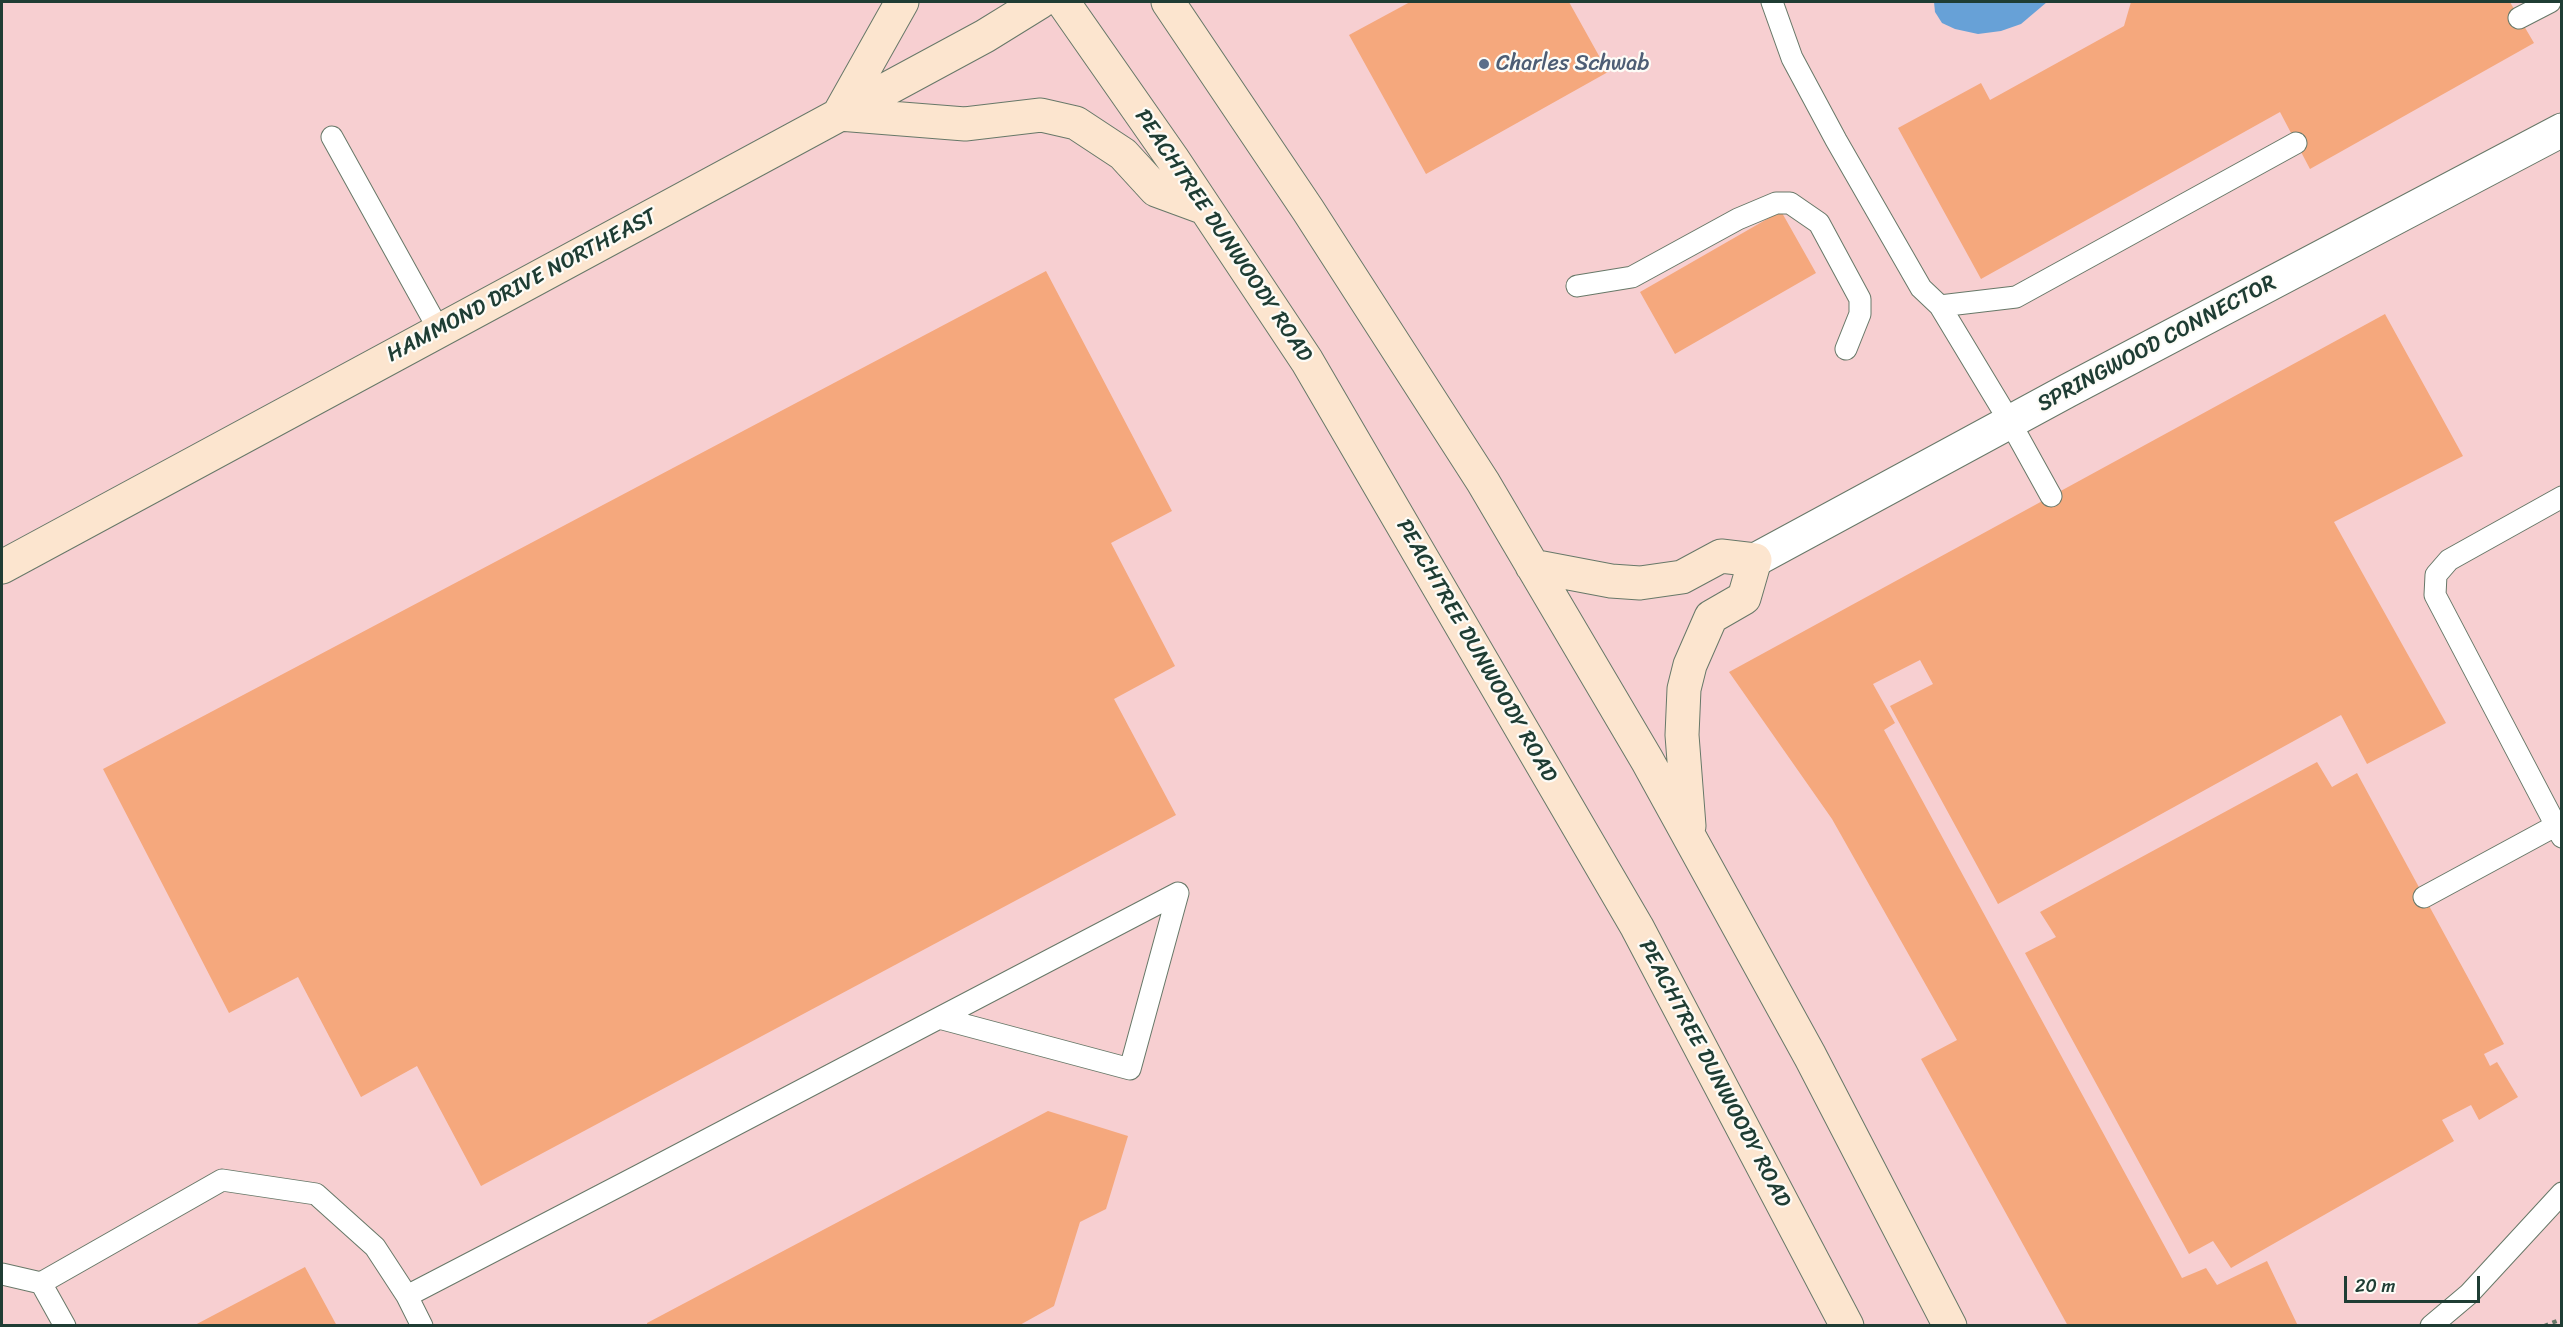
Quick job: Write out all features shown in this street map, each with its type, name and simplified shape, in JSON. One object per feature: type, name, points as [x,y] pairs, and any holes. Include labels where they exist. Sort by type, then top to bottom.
[{"type":"main road","points":[[902,2],[839,114],[965,124],[1041,115],[1076,123],[1123,154],[1156,190],[1205,208]]},
{"type":"main road","name":"HAMMOND DRIVE NORTHEAST","points":[[2,567],[985,36],[1040,2]]},
{"type":"main road","name":"PEACHTREE DUNWOODY ROAD","points":[[1063,2],[1307,361],[1637,927],[1847,1326]]},
{"type":"main road","points":[[1168,2],[1327,240],[1482,482],[1647,760],[1810,1056],[1950,1326]]},
{"type":"main road","points":[[1532,566],[1611,581],[1640,583],[1682,577],[1721,556],[1755,560],[1744,598],[1711,617],[1690,665],[1684,689],[1682,735],[1690,840]]},
{"type":"street","name":"SPRINGWOOD CONNECTOR","points":[[1755,560],[2010,422],[2562,130]]},
{"type":"lane","points":[[1772,2],[1792,58],[1836,140],[1921,288],[1940,306],[2010,422],[2050,496]]},
{"type":"lane","points":[[2519,18],[2550,2]]},
{"type":"lane","points":[[332,137],[439,330]]},
{"type":"lane","points":[[1940,306],[2016,297],[2296,143]]},
{"type":"lane","points":[[1576,286],[1632,277],[1738,219],[1776,203],[1790,203],[1819,223],[1860,299],[1860,315],[1846,349]]},
{"type":"lane","points":[[2424,897],[2559,831],[2435,595],[2436,575],[2449,560],[2562,497]]},
{"type":"lane","points":[[407,1296],[1178,893],[1130,1069],[939,1018]]},
{"type":"lane","points":[[2,1275],[41,1283],[222,1180],[316,1194],[375,1247],[407,1296],[422,1326]]},
{"type":"lane","points":[[2431,1326],[2469,1294],[2562,1193]]},
{"type":"lane","points":[[41,1283],[65,1326]]},
{"type":"path","points":[[2544,1326],[2562,1319]]},
{"type":"shaded area","points":[[2,2],[2561,2],[2561,1325],[2,1325]]},
{"type":"water","points":[[1934,2],[2047,2],[2021,24],[2001,31],[1978,34],[1955,29],[1942,23],[1935,12]]},
{"type":"building","points":[[1410,2],[1569,2],[1608,72],[1426,174],[1349,35]]},
{"type":"building","points":[[2131,2],[2510,2],[2534,43],[2310,169],[2280,112],[1981,279],[1898,128],[1981,83],[1990,100],[2124,26]]},
{"type":"building","points":[[1781,211],[1816,273],[1675,354],[1640,292]]},
{"type":"building","points":[[1046,271],[1172,511],[1111,543],[1175,666],[1114,699],[1176,815],[481,1186],[417,1066],[361,1097],[298,977],[229,1013],[103,769]]},
{"type":"building","points":[[2385,314],[2463,456],[2334,522],[2446,723],[2367,764],[2341,715],[1998,904],[1890,706],[1933,684],[1920,660],[1873,684],[1895,723],[1884,730],[2182,1278],[2206,1268],[2217,1285],[2267,1261],[2298,1326],[2068,1326],[1921,1059],[1957,1040],[1832,819],[1729,672]]},
{"type":"building","points":[[2317,762],[2332,787],[2357,773],[2504,1044],[2484,1054],[2490,1066],[2497,1062],[2518,1097],[2479,1120],[2471,1105],[2442,1120],[2454,1141],[2231,1268],[2213,1241],[2189,1254],[2025,953],[2056,937],[2040,912]]},
{"type":"building","points":[[1048,1111],[1128,1136],[1106,1209],[1080,1222],[1054,1306],[1018,1326],[647,1326],[647,1323]]},
{"type":"building","points":[[305,1267],[337,1326],[193,1326]]},
{"type":"place","name":"Charles Schwab","points":[[1484,64]]}]
